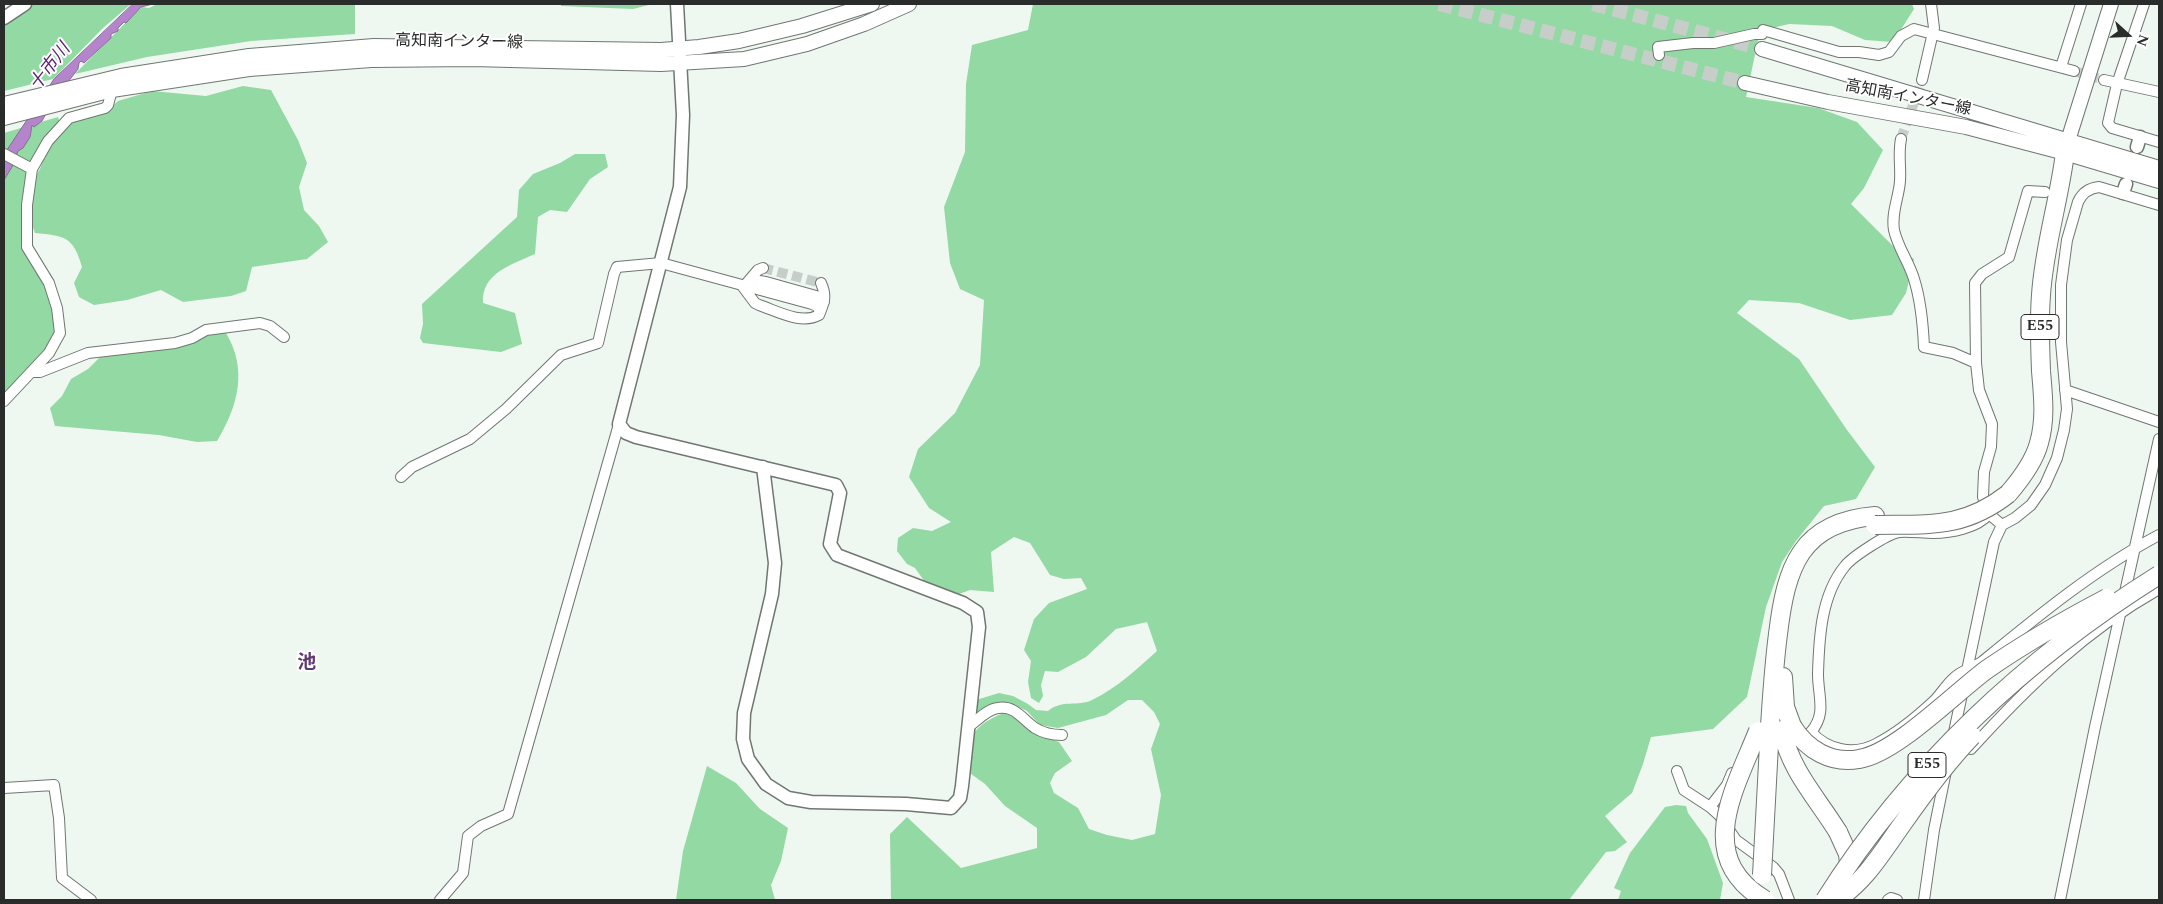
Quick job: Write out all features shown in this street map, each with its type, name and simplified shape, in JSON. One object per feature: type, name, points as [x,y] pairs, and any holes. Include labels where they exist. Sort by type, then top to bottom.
[{"type":"highway","name":"E55","points":[[1875,520],[1951,512],[1977,503],[2004,490],[2022,460],[2033,429],[2034,406],[2030,339],[2033,294],[2050,198],[2067,146]]},
{"type":"highway","points":[[1760,900],[1776,728],[1776,650],[1786,585],[1801,552],[1828,528],[1850,519],[1875,520]]},
{"type":"highway","points":[[1765,900],[1744,885],[1730,864],[1724,836],[1730,801],[1776,728],[1785,707],[1783,672],[1792,600],[1803,568],[1815,552],[1832,538],[1875,520]]},
{"type":"highway","points":[[1776,728],[1825,756],[1849,760],[1872,756],[1893,744],[1987,670],[2041,634],[2159,570]]},
{"type":"highway","name":"E55","points":[[1825,900],[1869,835],[1940,751],[2016,680],[2058,653],[2126,595],[2159,575]]},
{"type":"highway","points":[[1836,900],[1855,886],[1866,874],[1953,756],[2058,653]]},
{"type":"highway","points":[[1776,728],[1796,770],[1838,832],[1848,854],[1850,870],[1846,900]]},
{"type":"main road","name":"高知南インター線","points":[[4,104],[76,86],[171,67],[249,56],[374,46],[623,50],[700,47],[802,26],[872,4]]},
{"type":"main road","name":"高知南インター線","points":[[4,118],[112,90],[248,69],[371,60],[680,63],[744,59],[775,53],[860,25],[909,4]]},
{"type":"main road","points":[[2067,146],[2111,4]]},
{"type":"main road","name":"高知南インター線","points":[[1762,49],[2067,146],[2159,181]]},
{"type":"main road","name":"高知南インター線","points":[[1745,83],[1828,102],[2067,146],[2159,168]]},
{"type":"street","points":[[4,18],[25,4]]},
{"type":"street","points":[[440,900],[463,874],[468,836],[481,826],[508,814],[618,424],[661,263],[681,180],[683,125],[677,4]]},
{"type":"street","points":[[1922,80],[1934,28],[1931,4]]},
{"type":"street","points":[[2061,67],[2081,4]]},
{"type":"street","points":[[2144,4],[2117,84],[2108,123],[2109,126],[2139,142],[2159,142]]},
{"type":"street","points":[[1659,55],[1658,47],[1714,43],[1762,34],[1763,30],[1839,52],[1879,55],[1889,52],[1901,36],[1907,31],[1914,29],[2074,71]]},
{"type":"street","points":[[2104,80],[2159,92]]},
{"type":"street","points":[[4,401],[56,343],[60,333],[61,324],[49,283],[27,247],[27,205],[32,169],[48,141],[68,118],[105,108],[108,105],[112,90]]},
{"type":"street","points":[[1901,139],[1898,152],[1900,180],[1894,212],[1894,228],[1899,248],[1914,278],[1922,312],[1924,347],[1953,353],[1976,363]]},
{"type":"street","points":[[4,154],[19,164],[32,169]]},
{"type":"street","points":[[1924,900],[1934,830],[1994,542],[2002,525],[2015,518],[2030,505],[2045,485],[2052,471],[2066,419],[2061,342],[2061,285],[2067,240],[2080,196],[2092,188],[2125,188],[2159,205]]},
{"type":"street","points":[[2002,525],[1989,514],[1984,497],[1983,487],[1992,447],[1992,424],[1979,390],[1976,363],[1975,283],[1982,274],[2009,256],[2028,191],[2045,192]]},
{"type":"street","points":[[2063,197],[2078,202]]},
{"type":"street","points":[[401,477],[412,467],[470,439],[506,409],[561,355],[598,343],[617,267],[661,263],[743,287],[755,303],[766,308],[810,320],[819,315],[822,307],[825,292],[821,283]]},
{"type":"street","points":[[743,287],[758,270],[763,268]]},
{"type":"street","points":[[743,287],[759,281],[766,282],[816,296],[822,307]]},
{"type":"street","points":[[32,372],[40,372],[88,354],[175,343],[192,338],[206,330],[260,323],[270,326],[284,337]]},
{"type":"street","points":[[2065,390],[2159,422]]},
{"type":"street","points":[[618,424],[626,433],[636,437],[763,467],[832,484],[839,488],[839,499],[830,544],[837,555],[963,603],[977,612],[979,627],[960,798],[951,808],[906,804],[811,802],[788,798],[766,784],[748,759],[742,727],[772,594],[775,563],[763,467]]},
{"type":"street","points":[[2060,900],[2095,726],[2122,612],[2134,548],[2159,438]]},
{"type":"street","points":[[1710,807],[1727,785],[1740,754],[1749,745],[1758,743],[1779,745],[1793,742],[1811,732],[1819,719],[1822,712],[1818,673],[1825,606],[1837,575],[1851,558],[1898,532],[1935,533],[1957,529],[1975,525],[1989,514]]},
{"type":"street","points":[[1811,732],[1818,740],[1836,749],[1860,750],[1876,745],[1934,701],[1955,676],[1978,664],[2082,582],[2134,548],[2159,535]]},
{"type":"street","points":[[1946,772],[1955,767],[2058,653],[2159,589]]},
{"type":"street","points":[[2035,618],[2058,653]]},
{"type":"street","points":[[968,727],[989,711],[998,708],[1008,708],[1020,714],[1036,728],[1052,734],[1062,735]]},
{"type":"street","points":[[1677,771],[1684,790],[1710,807],[1719,815],[1736,840],[1773,867],[1789,900]]},
{"type":"street","points":[[4,788],[54,785],[59,818],[62,878],[92,900]]},
{"type":"street","points":[[1888,900],[1891,898],[1897,900]]},
{"type":"green space","points":[[34,4],[131,4],[103,28],[53,79],[4,91],[4,24]]},
{"type":"green space","points":[[157,4],[355,4],[355,34],[251,41],[147,57],[75,74],[136,12],[142,7],[149,8]]},
{"type":"green space","points":[[561,4],[653,4],[633,9],[561,6]]},
{"type":"green space","points":[[1033,4],[1912,4],[1914,9],[1893,42],[1865,40],[1832,26],[1789,24],[1760,31],[1746,97],[1818,108],[1857,122],[1883,150],[1864,188],[1851,204],[1899,252],[1914,259],[1906,293],[1892,315],[1850,320],[1799,303],[1749,300],[1737,313],[1799,359],[1847,430],[1875,467],[1856,499],[1824,506],[1782,562],[1766,607],[1747,697],[1713,729],[1651,737],[1632,793],[1605,816],[1627,842],[1615,851],[1606,852],[1569,900],[891,900],[890,834],[907,817],[961,868],[1037,848],[1037,828],[1005,806],[985,784],[967,771],[973,735],[983,724],[1003,713],[1017,718],[1032,732],[1059,742],[1072,761],[1055,773],[1050,783],[1054,793],[1078,808],[1089,829],[1132,840],[1155,834],[1161,795],[1151,749],[1160,724],[1154,712],[1142,700],[1128,700],[1106,715],[1058,728],[1040,725],[1027,711],[1010,703],[999,703],[975,716],[976,700],[999,693],[1013,696],[1036,710],[1048,711],[1059,705],[1092,700],[1126,678],[1157,651],[1147,622],[1116,629],[1086,657],[1058,672],[1045,671],[1041,685],[1043,696],[1039,703],[1031,698],[1028,682],[1031,661],[1024,650],[1034,619],[1049,603],[1087,589],[1081,578],[1064,579],[1050,575],[1030,543],[1014,537],[991,552],[994,592],[970,590],[959,594],[925,582],[915,568],[907,564],[897,551],[898,538],[913,528],[932,531],[951,522],[929,508],[909,477],[918,449],[955,413],[980,365],[984,300],[960,289],[950,263],[944,207],[965,152],[966,84],[972,45],[1028,30]]},
{"type":"green space","points":[[243,86],[271,90],[298,140],[307,163],[299,187],[304,210],[319,226],[328,242],[307,259],[252,267],[246,291],[231,296],[183,302],[161,290],[127,300],[94,305],[79,297],[74,283],[82,267],[75,249],[71,243],[61,237],[35,233],[31,222],[32,181],[40,169],[50,143],[69,123],[105,113],[118,101],[152,91],[206,96]]},
{"type":"green space","points":[[58,117],[60,123],[31,162],[23,238],[46,287],[56,314],[55,340],[4,395],[4,133]]},
{"type":"green space","points":[[575,154],[605,154],[608,167],[590,179],[567,212],[550,210],[538,217],[535,254],[500,271],[487,284],[484,293],[483,303],[515,313],[522,344],[501,352],[423,343],[420,338],[423,324],[422,304],[517,217],[519,190],[533,174],[560,163]]},
{"type":"green space","points":[[208,331],[226,333],[237,361],[238,388],[235,401],[217,441],[197,442],[159,435],[55,426],[50,408],[62,396],[71,379],[88,369],[100,357],[131,350],[166,349],[182,344]]},
{"type":"green space","points":[[707,766],[736,783],[760,809],[788,828],[781,861],[771,885],[775,900],[676,900],[683,851]]},
{"type":"green space","points":[[1686,806],[1688,813],[1707,839],[1723,883],[1720,900],[1618,900],[1621,891],[1614,888],[1630,853],[1665,807]]},
{"type":"shaded area","points":[[133,4],[153,4],[141,7],[126,23],[124,22],[118,28],[118,31],[111,34],[111,38],[84,63],[81,61],[79,63],[78,69],[53,101],[42,121],[34,127],[32,125],[30,137],[23,148],[18,151],[12,167],[4,180],[4,160],[7,150],[54,79]]},
{"type":"tunnel","points":[[1439,4],[1745,83]]},
{"type":"tunnel","points":[[1593,4],[1762,49]]},
{"type":"tunnel","points":[[2074,71],[2104,80]]},
{"type":"tunnel","points":[[1901,139],[1922,80]]},
{"type":"tunnel","points":[[763,268],[821,283]]},
{"type":"district","name":"池","points":[[307,664]]},
{"type":"water label","name":"十市川","points":[[51,68]]}]
